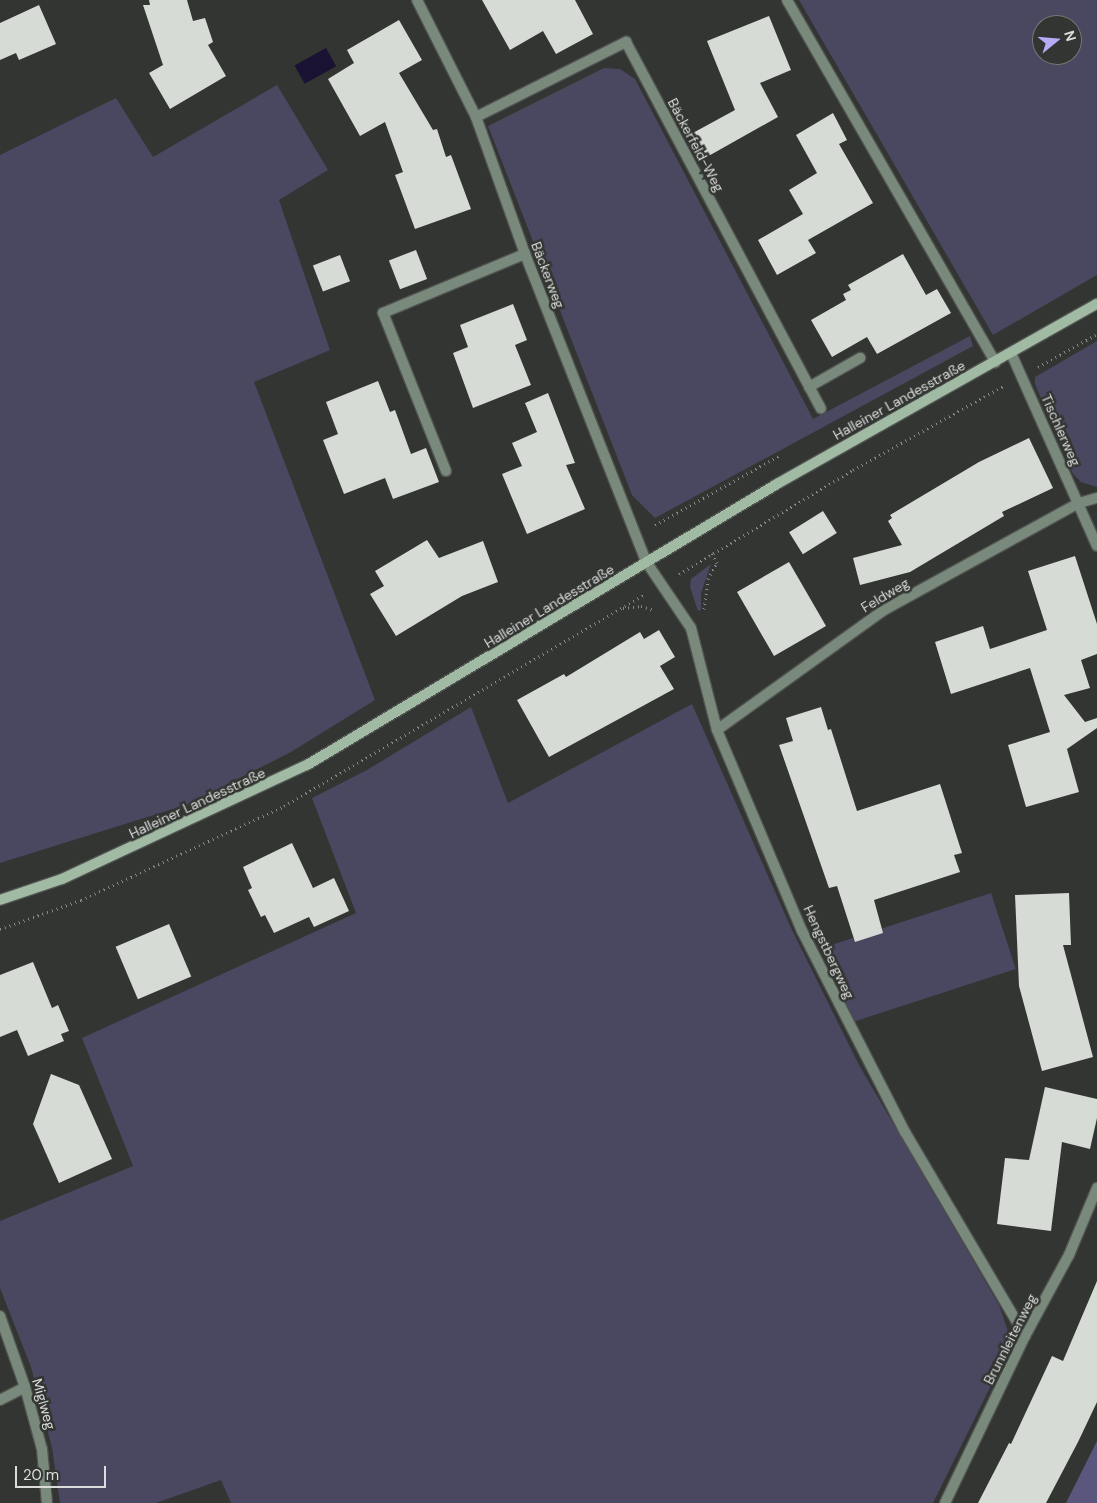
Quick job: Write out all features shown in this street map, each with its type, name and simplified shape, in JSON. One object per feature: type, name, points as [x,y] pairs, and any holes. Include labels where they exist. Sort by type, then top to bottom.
[{"type":"main road","name":"Halleiner Landesstraße","points":[[0,900],[86,869],[307,765],[777,484],[1097,304]]},
{"type":"street","name":"Bäckerweg","points":[[417,0],[476,117],[525,254],[647,563]]},
{"type":"street","points":[[787,0],[996,362]]},
{"type":"street","name":"Bäckerfeld-Weg","points":[[476,117],[626,42],[821,408]]},
{"type":"street","points":[[446,471],[383,313],[525,254]]},
{"type":"street","name":"Tischlerweg","points":[[1011,353],[1097,546]]},
{"type":"street","points":[[809,387],[860,358]]},
{"type":"street","name":"Feldweg","points":[[718,730],[884,610],[1079,502],[1097,498]]},
{"type":"street","name":"Hengstbergweg","points":[[647,563],[691,628],[718,730],[802,931],[850,1029],[905,1132],[1025,1336]]},
{"type":"street","name":"Brunnleitenweg","points":[[945,1503],[1025,1336],[1069,1255],[1097,1188]]},
{"type":"street","name":"Miglweg","points":[[0,1316],[25,1387],[42,1450],[47,1503]]},
{"type":"street","points":[[0,1400],[25,1387]]},
{"type":"path","points":[[704,613],[708,579],[717,563],[712,554]]},
{"type":"shaded area","points":[[799,0],[1097,0],[1097,275],[993,335]]},
{"type":"shaded area","points":[[326,48],[336,66],[305,84],[295,65]]},
{"type":"shaded area","points":[[604,68],[620,69],[635,79],[813,419],[970,336],[973,346],[655,518],[632,495],[488,126]]},
{"type":"shaded area","points":[[277,85],[328,170],[279,200],[330,350],[254,382],[375,700],[291,752],[189,804],[0,863],[0,155],[116,98],[153,157]]},
{"type":"shaded area","points":[[1097,341],[1097,487],[1081,482],[1073,474],[1035,384],[1035,377]]},
{"type":"shaded area","points":[[711,564],[701,593],[701,610],[698,611],[690,587],[691,579]]},
{"type":"shaded area","points":[[692,704],[792,930],[859,1065],[999,1305],[1012,1343],[933,1503],[231,1503],[221,1480],[156,1503],[60,1503],[52,1448],[31,1367],[0,1288],[0,1221],[133,1166],[82,1038],[356,913],[312,798],[367,770],[471,707],[508,803]]},
{"type":"shaded area","points":[[991,893],[1016,969],[852,1022],[827,946]]},
{"type":"shaded area","points":[[1097,1441],[1097,1503],[1066,1503]]},
{"type":"building","points":[[149,0],[187,0],[193,21],[205,18],[213,42],[208,45],[226,76],[170,109],[149,73],[163,65],[143,5],[150,5]]},
{"type":"building","points":[[482,0],[575,0],[593,34],[556,54],[543,31],[510,50]]},
{"type":"building","points":[[39,5],[56,44],[19,60],[16,53],[0,60],[0,23]]},
{"type":"building","points":[[769,16],[791,70],[760,83],[778,117],[705,158],[691,134],[735,110],[707,41]]},
{"type":"building","points":[[399,20],[422,60],[399,73],[433,130],[437,129],[446,157],[451,155],[471,209],[415,229],[395,175],[403,172],[385,122],[360,136],[328,79],[354,63],[347,50]]},
{"type":"building","points":[[833,113],[847,140],[839,144],[873,203],[808,240],[816,253],[777,275],[758,240],[803,214],[789,190],[817,173],[796,135]]},
{"type":"building","points":[[416,250],[427,279],[400,289],[389,260]]},
{"type":"building","points":[[903,254],[926,295],[937,289],[951,313],[877,354],[867,337],[832,357],[811,320],[846,300],[843,294],[851,290],[848,285]]},
{"type":"building","points":[[340,255],[350,281],[323,292],[313,265]]},
{"type":"building","points":[[513,304],[527,340],[515,345],[531,385],[473,408],[453,353],[468,347],[460,325]]},
{"type":"building","points":[[378,381],[390,412],[395,410],[411,454],[426,448],[439,482],[393,499],[385,478],[344,494],[323,440],[338,434],[326,402]]},
{"type":"building","points":[[548,393],[575,463],[566,465],[585,509],[527,534],[502,474],[522,466],[512,443],[537,432],[525,403]]},
{"type":"building","points":[[1029,438],[1053,488],[1002,512],[1004,516],[910,572],[860,585],[853,558],[902,545],[888,521],[892,518],[890,515],[979,462]]},
{"type":"building","points":[[823,511],[837,533],[803,554],[789,532]]},
{"type":"building","points":[[427,540],[439,558],[483,541],[498,582],[462,596],[396,636],[370,594],[384,586],[375,571]]},
{"type":"building","points":[[1075,556],[1097,624],[1097,654],[1081,660],[1090,688],[1064,695],[1085,722],[1097,718],[1097,728],[1067,749],[1079,792],[1026,807],[1008,745],[1050,732],[1030,668],[951,694],[935,642],[983,626],[990,649],[1047,630],[1028,571]]},
{"type":"building","points":[[789,562],[826,626],[774,656],[737,592]]},
{"type":"building","points":[[659,630],[675,657],[660,666],[674,689],[549,757],[517,700],[564,674],[566,677],[640,632],[644,639]]},
{"type":"building","points":[[821,707],[828,730],[831,729],[857,811],[940,784],[962,853],[954,855],[960,872],[874,900],[883,933],[855,942],[837,886],[829,888],[779,745],[793,741],[786,718]]},
{"type":"building","points":[[292,843],[313,888],[334,878],[349,911],[314,927],[309,917],[274,933],[265,915],[261,917],[248,890],[252,888],[243,867]]},
{"type":"building","points":[[1069,893],[1071,945],[1063,945],[1093,1057],[1042,1071],[1019,986],[1015,895]]},
{"type":"building","points":[[169,924],[191,976],[138,999],[116,947]]},
{"type":"building","points":[[33,962],[52,1008],[58,1005],[69,1031],[61,1034],[64,1041],[28,1056],[17,1030],[0,1037],[0,975]]},
{"type":"building","points":[[51,1074],[79,1085],[112,1159],[59,1183],[33,1124]]},
{"type":"building","points":[[1045,1087],[1097,1099],[1097,1118],[1090,1149],[1062,1142],[1051,1231],[997,1224],[1005,1158],[1029,1160]]},
{"type":"building","points":[[1097,1281],[1097,1402],[1046,1503],[978,1503],[1009,1443],[1011,1444],[1052,1356],[1063,1361]]}]
